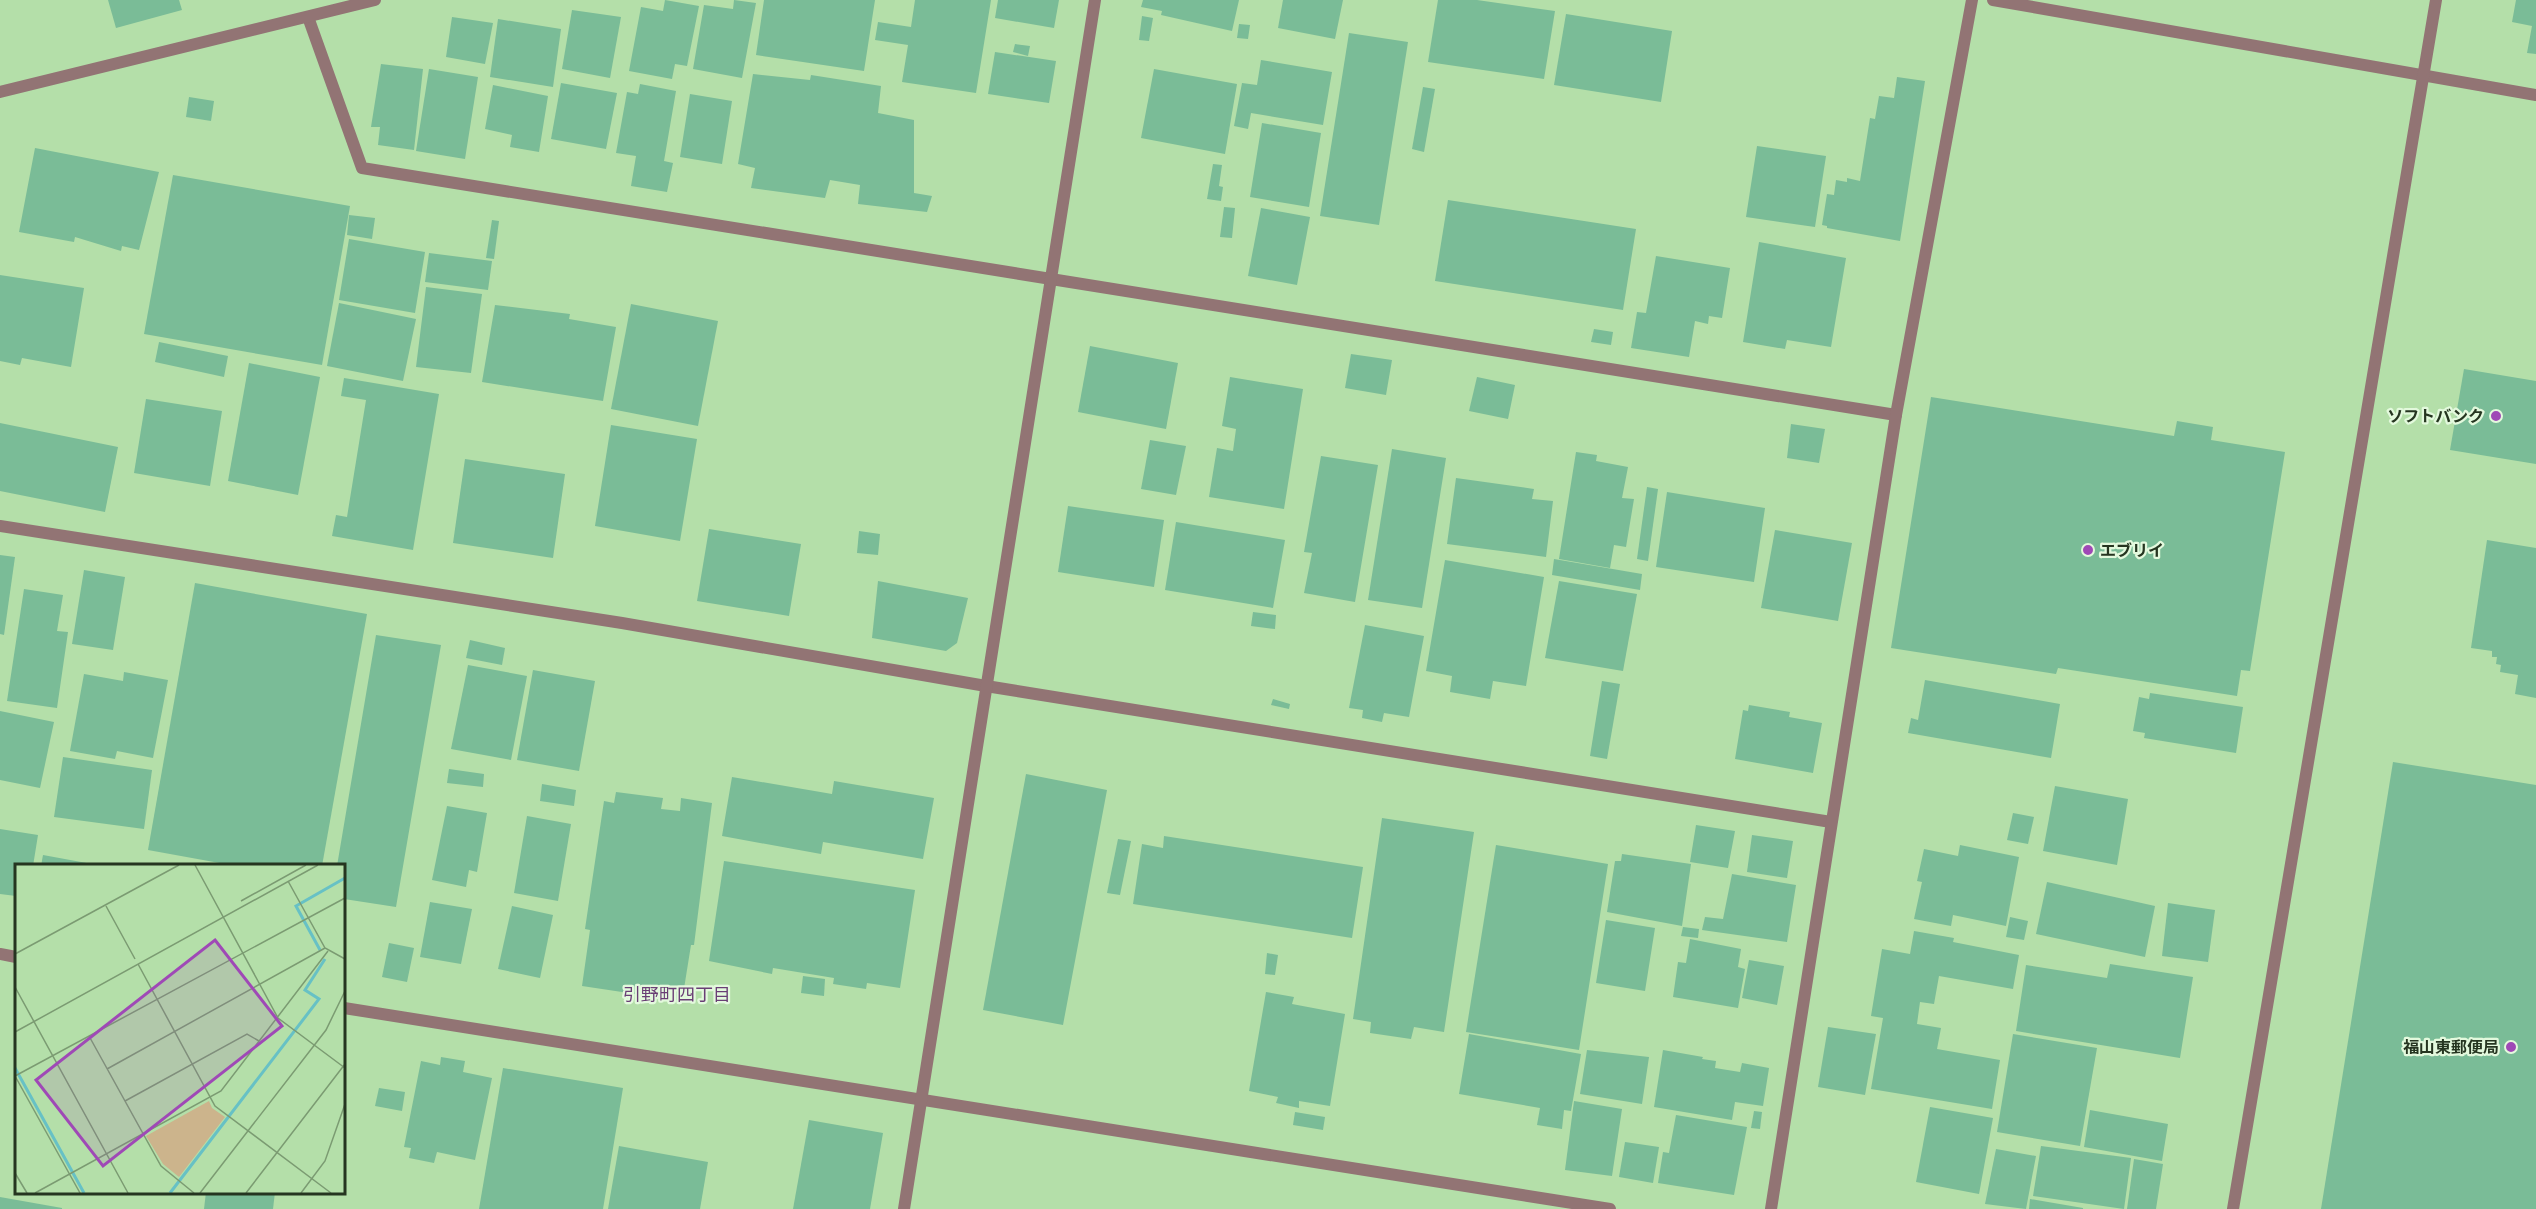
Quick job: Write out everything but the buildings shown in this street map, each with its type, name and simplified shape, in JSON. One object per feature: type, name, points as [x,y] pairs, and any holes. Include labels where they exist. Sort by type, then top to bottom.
[{"type":"street","points":[[0,92],[375,0]]},
{"type":"street","points":[[904,1209],[923,1099],[1049,279],[1095,0]]},
{"type":"street","points":[[1771,1209],[1896,415],[1972,0]]},
{"type":"street","points":[[1993,0],[2536,95]]},
{"type":"street","points":[[2233,1209],[2436,0]]},
{"type":"street","points":[[308,17],[363,168],[1896,415]]},
{"type":"street","points":[[0,526],[622,623],[986,686],[1831,822]]},
{"type":"street","points":[[0,954],[15,957]]},
{"type":"street","points":[[345,1008],[1611,1209]]},
{"type":"place","name":"ソフトバンク","points":[[2496,416]]},
{"type":"place","name":"エブリイ","points":[[2088,550]]},
{"type":"place","name":"福山東郵便局","points":[[2511,1047]]},
{"type":"district","name":"引野町四丁目","points":[[677,995]]}]
